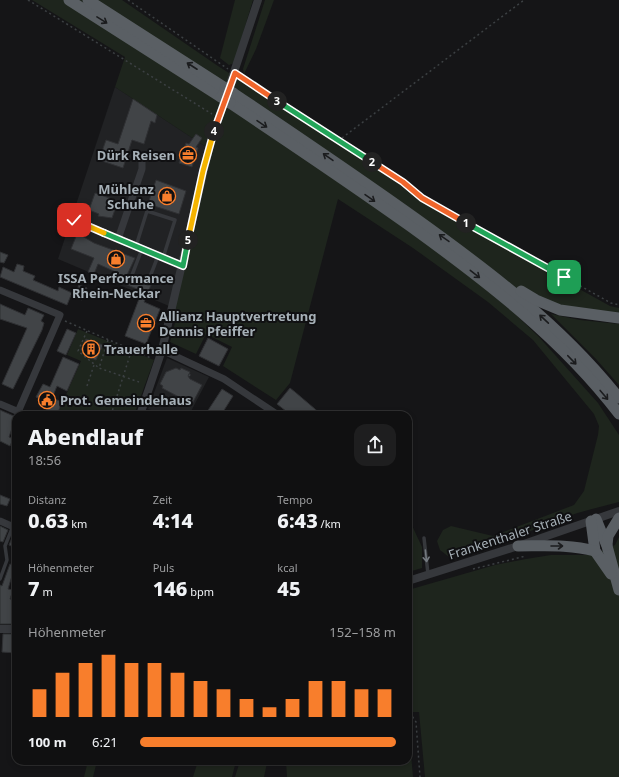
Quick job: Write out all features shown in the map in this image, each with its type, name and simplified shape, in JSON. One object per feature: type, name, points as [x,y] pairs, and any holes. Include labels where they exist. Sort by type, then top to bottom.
[{"type":"highway","points":[[68,0],[227,95],[389,199],[497,278],[538,312],[572,345],[619,398]]},
{"type":"highway","points":[[88,0],[227,95],[490,286],[530,319],[565,352],[597,386],[619,414]]},
{"type":"highway","points":[[497,278],[536,300],[560,310],[619,318]]},
{"type":"highway","points":[[607,546],[608,536],[619,518]]},
{"type":"highway","points":[[594,520],[607,546],[619,590]]},
{"type":"highway","points":[[594,520],[595,551],[615,579]]},
{"type":"highway","points":[[518,546],[566,546],[595,551]]},
{"type":"street","points":[[141,411],[162,350],[218,118],[235,73],[258,0]]},
{"type":"street","points":[[118,239],[142,168],[142,160]]},
{"type":"street","points":[[74,220],[183,266]]},
{"type":"street","points":[[0,290],[60,315],[18,411]]},
{"type":"street","points":[[162,350],[224,379],[260,401],[273,411]]},
{"type":"street","points":[[0,404],[16,411]]},
{"type":"street","name":"Frankenthaler Straße","points":[[412,580],[518,546],[619,511]]},
{"type":"street","points":[[0,521],[12,526]]},
{"type":"street","points":[[0,629],[12,629]]},
{"type":"lane","points":[[148,211],[175,220],[160,257],[148,282],[132,275],[148,211]]},
{"type":"lane","points":[[0,580],[7,560],[5,546],[12,531]]},
{"type":"lane","points":[[424,538],[428,574]]},
{"type":"path","points":[[28,0],[218,118]]},
{"type":"path","points":[[128,0],[235,73],[403,182],[422,198],[611,303],[619,306]]},
{"type":"path","points":[[338,141],[524,0]]},
{"type":"path","points":[[58,318],[159,361]]},
{"type":"path","points":[[87,331],[78,351],[99,368],[139,382]]},
{"type":"path","points":[[99,368],[108,340]]},
{"type":"path","points":[[111,411],[130,355]]},
{"type":"path","points":[[88,386],[94,365]]},
{"type":"path","points":[[467,571],[527,555]]},
{"type":"path","points":[[412,716],[416,722],[420,777]]},
{"type":"shaded area","points":[[32,0],[122,0],[218,66],[401,184],[421,201],[610,306],[619,308],[619,314],[505,304],[539,337],[598,403],[619,435],[619,502],[567,516],[505,541],[463,555],[449,557],[440,550],[437,541],[443,530],[451,526],[493,536],[574,505],[584,491],[599,426],[594,414],[533,340],[488,302],[413,248],[338,199],[290,383],[276,400],[223,366],[232,347],[206,334],[196,354],[170,342],[178,311],[169,306],[206,147],[115,87],[125,57]]},
{"type":"shaded area","points":[[235,0],[253,0],[234,63],[229,65],[220,58]]},
{"type":"shaded area","points":[[265,0],[274,0],[256,49],[244,74],[243,69]]},
{"type":"shaded area","points":[[115,87],[206,147],[169,306],[58,259]]},
{"type":"shaded area","points":[[551,314],[580,320],[619,324],[619,385],[596,359]]},
{"type":"shaded area","points":[[78,329],[154,360],[135,411],[59,411],[81,361],[67,355]]},
{"type":"shaded area","points":[[167,358],[209,377],[191,411],[154,411],[148,409]]},
{"type":"shaded area","points":[[412,526],[422,547],[422,568],[412,571]]},
{"type":"shaded area","points":[[619,537],[619,777],[425,777],[419,712],[412,712],[412,589],[495,565],[551,555],[592,555],[615,545]]},
{"type":"shaded area","points":[[87,765],[96,765],[93,777],[84,777]]},
{"type":"shaded area","points":[[197,765],[235,765],[232,777],[193,777]]},
{"type":"shaded area","points":[[239,765],[267,765],[264,777],[235,777]]},
{"type":"shaded area","points":[[286,765],[412,765],[413,777],[287,777]]},
{"type":"building","points":[[133,99],[157,115],[155,123],[151,121],[144,144],[132,140],[123,168],[99,160],[106,140],[118,144]]},
{"type":"building","points":[[196,134],[202,138],[196,147],[198,148],[192,167],[179,163],[186,143],[189,144]]},
{"type":"building","points":[[156,180],[186,191],[179,214],[148,204]]},
{"type":"building","points":[[95,193],[118,201],[112,218],[98,216],[99,214],[89,210]]},
{"type":"building","points":[[71,224],[80,228],[77,233],[94,243],[135,258],[127,275],[147,285],[151,285],[144,302],[160,309],[146,344],[125,336],[142,291],[115,280],[118,273],[98,264],[94,274],[88,272],[94,258],[71,249],[77,234],[68,230]]},
{"type":"building","points":[[0,252],[8,255],[4,263],[0,262]]},
{"type":"building","points":[[17,264],[24,266],[23,271],[35,276],[33,280],[58,291],[59,287],[72,293],[74,288],[77,289],[79,285],[87,288],[82,300],[71,295],[67,305],[0,277],[3,267],[14,272]]},
{"type":"building","points":[[0,304],[25,315],[28,308],[44,315],[41,321],[44,323],[42,330],[13,389],[2,384],[27,328],[0,319]]},
{"type":"building","points":[[67,329],[76,333],[66,355],[57,351]]},
{"type":"building","points":[[208,338],[228,349],[219,366],[199,356]]},
{"type":"building","name":"Trauerhalle","points":[[86,339],[103,345],[96,360],[86,356],[87,353],[81,350]]},
{"type":"building","points":[[63,357],[79,364],[67,391],[57,386],[52,398],[62,402],[59,411],[50,411],[41,406],[43,401],[36,397],[43,384],[50,387]]},
{"type":"building","points":[[176,368],[180,370],[181,368],[190,372],[188,376],[190,379],[202,385],[192,404],[162,388],[163,386],[160,384],[166,372]]},
{"type":"building","points":[[290,388],[317,411],[286,411],[277,404]]},
{"type":"building","points":[[222,389],[233,396],[224,411],[208,411]]},
{"type":"building","points":[[0,410],[12,415],[12,428],[9,437],[12,438],[12,441],[10,446],[0,441]]},
{"type":"building","points":[[0,495],[10,499],[7,506],[0,504]]},
{"type":"building","points":[[0,526],[8,530],[3,542],[0,541]]},
{"type":"building","points":[[12,538],[12,546],[9,545]]},
{"type":"building","points":[[10,564],[12,565],[12,576],[8,589],[12,590],[10,599],[12,599],[12,624],[0,624],[0,585],[2,586]]},
{"type":"building","points":[[3,634],[12,634],[12,653],[2,652]]},
{"type":"place","name":"Dürk Reisen","points":[[188,155]]},
{"type":"place","name":"Mühlenz Schuhe","points":[[167,196]]},
{"type":"place","name":"ISSA Performance Rhein-Neckar","points":[[116,259]]},
{"type":"place","name":"Allianz Hauptvertretung Dennis Pfeiffer","points":[[146,323]]},
{"type":"place","name":"Trauerhalle","points":[[91,349]]},
{"type":"place","name":"Prot. Gemeindehaus","points":[[47,400]]},
{"type":"route","points":[[74,220],[183,266],[210,144],[230,83],[235,73],[403,182],[422,198],[564,277]]}]
